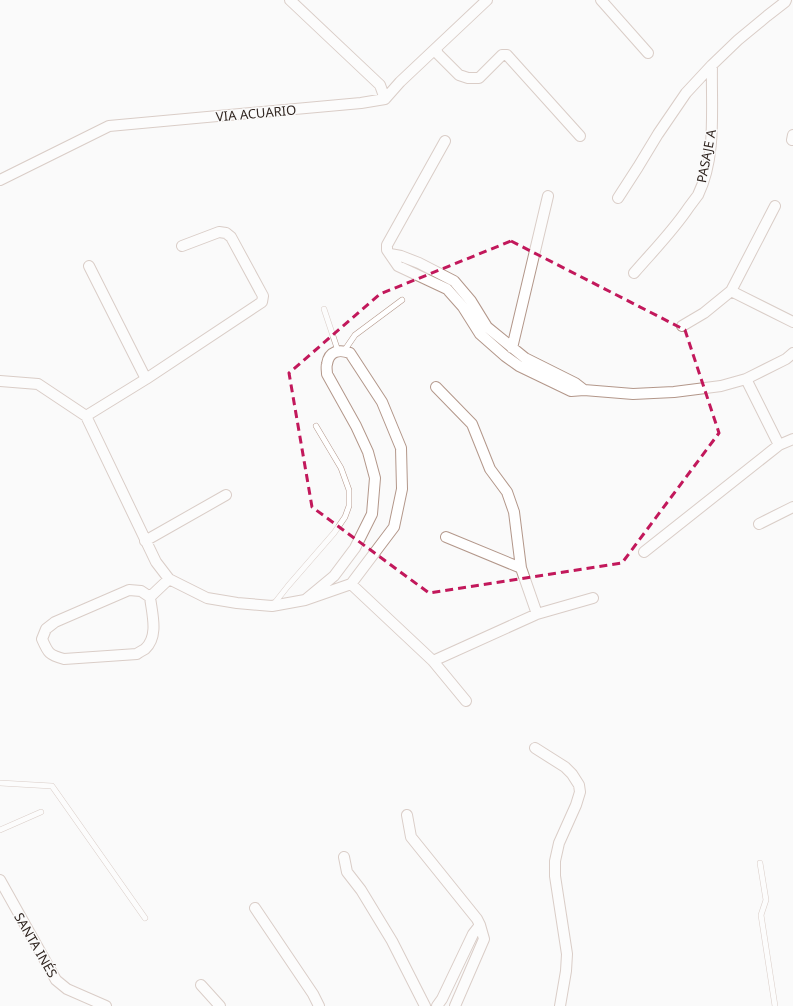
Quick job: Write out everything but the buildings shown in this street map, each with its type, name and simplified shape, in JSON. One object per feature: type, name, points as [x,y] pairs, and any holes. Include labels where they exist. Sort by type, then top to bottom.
[{"type":"street","points":[[290,0],[380,84],[385,99]]},
{"type":"street","points":[[385,99],[400,82],[487,0]]},
{"type":"street","points":[[601,0],[648,53]]},
{"type":"street","points":[[618,198],[658,134],[686,93],[738,40],[786,0]]},
{"type":"street","points":[[436,49],[438,54],[459,75],[468,78],[479,78],[502,55],[507,55],[580,136]]},
{"type":"street","name":"PASAJE A","points":[[634,273],[681,219],[700,188],[705,174],[712,132],[712,65]]},
{"type":"street","name":"VIA ACUARIO","points":[[0,180],[110,126],[361,103],[385,99]]},
{"type":"street","points":[[445,141],[387,246],[387,250],[398,266],[447,289],[463,307],[480,334],[519,366],[571,391],[584,390],[633,394],[674,392],[721,386],[746,379],[786,359],[793,353]]},
{"type":"street","points":[[512,348],[548,196]]},
{"type":"street","points":[[682,326],[704,313],[731,291],[775,206]]},
{"type":"street","points":[[86,416],[146,379],[262,302],[263,296],[231,237],[226,233],[219,232],[182,246]]},
{"type":"street","points":[[390,254],[402,256],[419,263],[454,281],[471,301],[487,327],[512,348],[525,358],[576,383],[584,390]]},
{"type":"street","points":[[89,266],[146,379]]},
{"type":"street","points":[[731,291],[793,322]]},
{"type":"street","points":[[0,381],[38,384],[86,416],[145,541],[156,562],[169,579],[207,598],[237,603],[272,606],[305,600],[351,584],[394,527],[402,488],[401,448],[382,402],[350,353],[341,351],[332,354],[326,364],[327,374],[356,426],[368,452],[375,478],[372,514],[355,548],[334,576],[305,600]]},
{"type":"street","points":[[746,379],[779,445]]},
{"type":"street","points":[[436,387],[472,424],[490,469],[507,492],[514,512],[521,568],[537,614]]},
{"type":"street","points":[[644,552],[779,445],[793,439]]},
{"type":"street","points":[[145,541],[226,495]]},
{"type":"street","points":[[759,524],[793,507]]},
{"type":"street","points":[[446,537],[521,568]]},
{"type":"street","points":[[150,597],[169,579]]},
{"type":"street","points":[[351,584],[433,660],[466,701]]},
{"type":"street","points":[[129,590],[141,591],[150,597],[154,630],[151,640],[145,648],[137,654],[64,659],[54,656],[47,650],[42,639],[46,629],[55,622],[129,590]]},
{"type":"street","points":[[433,660],[537,614],[593,598]]},
{"type":"street","points":[[535,748],[565,767],[572,774],[579,785],[580,792],[576,805],[559,843],[554,861],[567,954],[566,971],[560,1006]]},
{"type":"street","points":[[406,815],[411,837],[477,919],[484,939],[455,1006]]},
{"type":"street","points":[[344,857],[347,872],[392,941],[425,1006]]},
{"type":"street","name":"SANTA INÉS","points":[[0,880],[56,980],[67,990],[106,1006]]},
{"type":"street","points":[[255,908],[313,994],[319,1006]]},
{"type":"street","points":[[437,1006],[442,999],[473,934],[480,925]]},
{"type":"street","points":[[201,985],[220,1006]]},
{"type":"lane","points":[[324,309],[341,351],[355,335],[402,300]]},
{"type":"lane","points":[[272,606],[334,533],[345,517],[349,506],[349,490],[341,468],[316,426]]},
{"type":"lane","points":[[0,783],[52,786],[146,918]]},
{"type":"lane","points":[[0,830],[41,812]]},
{"type":"lane","points":[[760,863],[766,900],[761,915],[775,1006]]},
{"type":"highlighted area","points":[[511,241],[685,330],[719,433],[622,563],[429,593],[312,507],[289,373],[380,294]]}]
